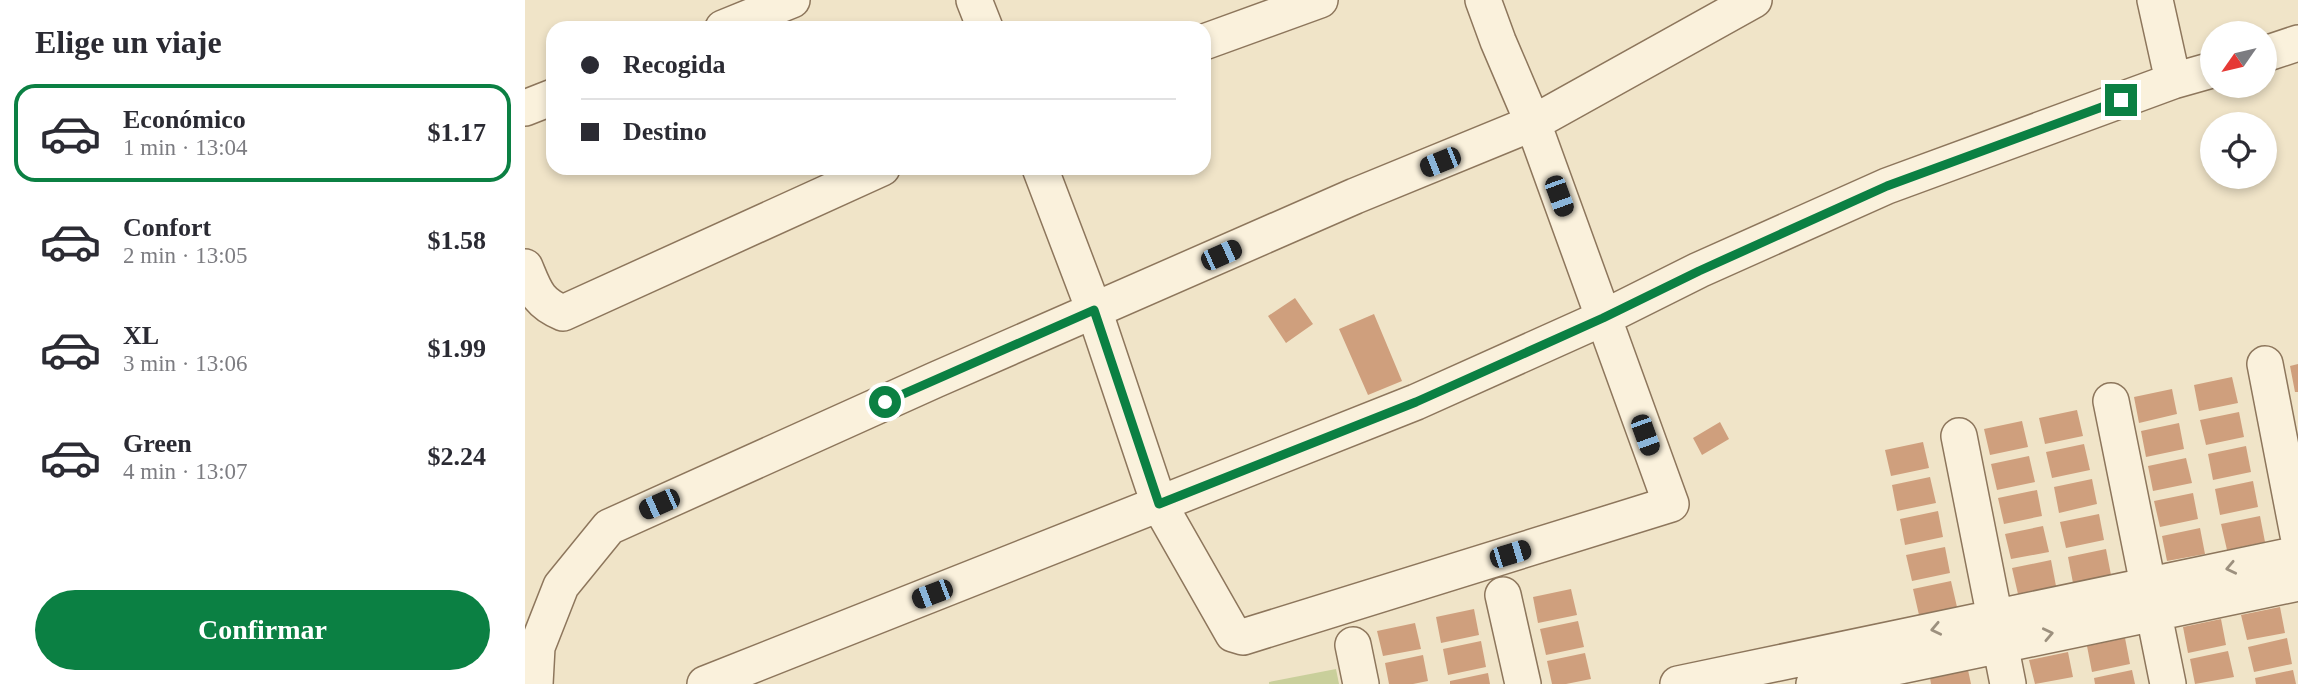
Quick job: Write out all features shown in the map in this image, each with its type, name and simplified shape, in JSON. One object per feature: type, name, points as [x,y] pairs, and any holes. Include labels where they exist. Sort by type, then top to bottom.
[{"type":"street","points":[[740,21],[792,0]]},
{"type":"street","points":[[974,0],[982,21]]},
{"type":"street","points":[[1211,39],[1320,0]]},
{"type":"street","points":[[1042,175],[1094,310],[1159,504],[1226,626],[1233,634],[1243,637],[1671,504],[1533,122],[1483,0]]},
{"type":"street","points":[[535,684],[537,647],[561,586],[609,527],[1094,310],[1533,122],[1754,0]]},
{"type":"street","points":[[2155,0],[2173,82]]},
{"type":"street","points":[[2277,50],[2298,43]]},
{"type":"street","points":[[705,684],[1416,402],[1887,186],[2200,74]]},
{"type":"street","points":[[525,108],[546,100]]},
{"type":"street","points":[[525,267],[538,296],[548,307],[563,313],[868,175]]},
{"type":"street","points":[[2265,364],[2298,535]]},
{"type":"street","points":[[2111,401],[2168,684]]},
{"type":"street","points":[[1959,436],[2008,684]]},
{"type":"street","points":[[1682,684],[1836,674],[1997,630],[2152,598],[2298,554]]},
{"type":"street","points":[[2152,598],[2298,583]]},
{"type":"street","points":[[1503,595],[1523,684]]},
{"type":"street","points":[[1353,645],[1361,684]]},
{"type":"green space","points":[[1336,669],[1339,684],[1269,684],[1269,682]]},
{"type":"building","points":[[1295,298],[1313,324],[1286,343],[1268,316]]},
{"type":"building","points":[[1374,314],[1402,381],[1368,395],[1339,329]]},
{"type":"building","points":[[2298,364],[2298,392],[2295,392],[2290,366]]},
{"type":"building","points":[[2232,377],[2238,403],[2199,411],[2194,385]]},
{"type":"building","points":[[2172,389],[2177,414],[2139,423],[2134,397]]},
{"type":"building","points":[[2077,410],[2083,436],[2045,444],[2039,418]]},
{"type":"building","points":[[2239,412],[2244,437],[2206,445],[2200,420]]},
{"type":"building","points":[[2022,421],[2028,447],[1990,455],[1984,429]]},
{"type":"building","points":[[1720,422],[1729,439],[1702,455],[1693,438]]},
{"type":"building","points":[[2179,423],[2184,449],[2146,457],[2141,431]]},
{"type":"building","points":[[1923,442],[1929,468],[1891,476],[1885,450]]},
{"type":"building","points":[[2084,444],[2090,470],[2052,478],[2046,452]]},
{"type":"building","points":[[2246,446],[2251,472],[2213,480],[2208,454]]},
{"type":"building","points":[[2029,456],[2035,482],[1997,490],[1991,464]]},
{"type":"building","points":[[2186,458],[2192,483],[2153,491],[2148,466]]},
{"type":"building","points":[[1930,477],[1936,503],[1897,511],[1892,485]]},
{"type":"building","points":[[2092,479],[2097,504],[2059,513],[2054,487]]},
{"type":"building","points":[[2253,481],[2258,507],[2220,515],[2215,489]]},
{"type":"building","points":[[2037,490],[2042,516],[2004,524],[1998,498]]},
{"type":"building","points":[[2193,493],[2198,519],[2160,527],[2154,501]]},
{"type":"building","points":[[1938,511],[1943,537],[1905,545],[1900,519]]},
{"type":"building","points":[[2099,514],[2104,540],[2066,548],[2060,522]]},
{"type":"building","points":[[2260,516],[2265,542],[2227,550],[2221,524]]},
{"type":"building","points":[[2043,526],[2049,552],[2011,559],[2005,534]]},
{"type":"building","points":[[2200,528],[2205,554],[2167,561],[2162,536]]},
{"type":"building","points":[[1945,547],[1950,573],[1912,581],[1906,555]]},
{"type":"building","points":[[2106,549],[2111,575],[2073,583],[2068,557]]},
{"type":"building","points":[[2051,560],[2056,586],[2018,594],[2012,568]]},
{"type":"building","points":[[1951,581],[1957,607],[1919,615],[1913,589]]},
{"type":"building","points":[[1571,589],[1577,615],[1538,623],[1533,597]]},
{"type":"building","points":[[2280,607],[2285,633],[2247,640],[2241,615]]},
{"type":"building","points":[[1474,609],[1479,635],[1441,643],[1436,617]]},
{"type":"building","points":[[2221,619],[2226,645],[2188,653],[2183,627]]},
{"type":"building","points":[[1578,621],[1584,647],[1546,655],[1540,629]]},
{"type":"building","points":[[1415,623],[1421,649],[1383,656],[1377,631]]},
{"type":"building","points":[[2125,638],[2130,664],[2092,672],[2087,646]]},
{"type":"building","points":[[2287,638],[2292,664],[2254,672],[2248,647]]},
{"type":"building","points":[[1481,641],[1486,667],[1448,675],[1443,649]]},
{"type":"building","points":[[2228,651],[2234,677],[2195,684],[2190,659]]},
{"type":"building","points":[[2068,652],[2073,677],[2035,684],[2029,660]]},
{"type":"building","points":[[1585,653],[1591,679],[1552,684],[1547,661]]},
{"type":"building","points":[[1423,655],[1428,681],[1389,684],[1385,663]]},
{"type":"building","points":[[1968,670],[1971,684],[1931,684],[1930,678]]},
{"type":"building","points":[[2132,670],[2135,684],[2095,684],[2094,678]]},
{"type":"building","points":[[2293,670],[2296,684],[2256,684],[2255,678]]},
{"type":"building","points":[[1488,673],[1490,684],[1450,684],[1450,681]]},
{"type":"route","points":[[885,402],[1094,310],[1159,504],[1416,402],[1887,186],[2121,100]]}]
